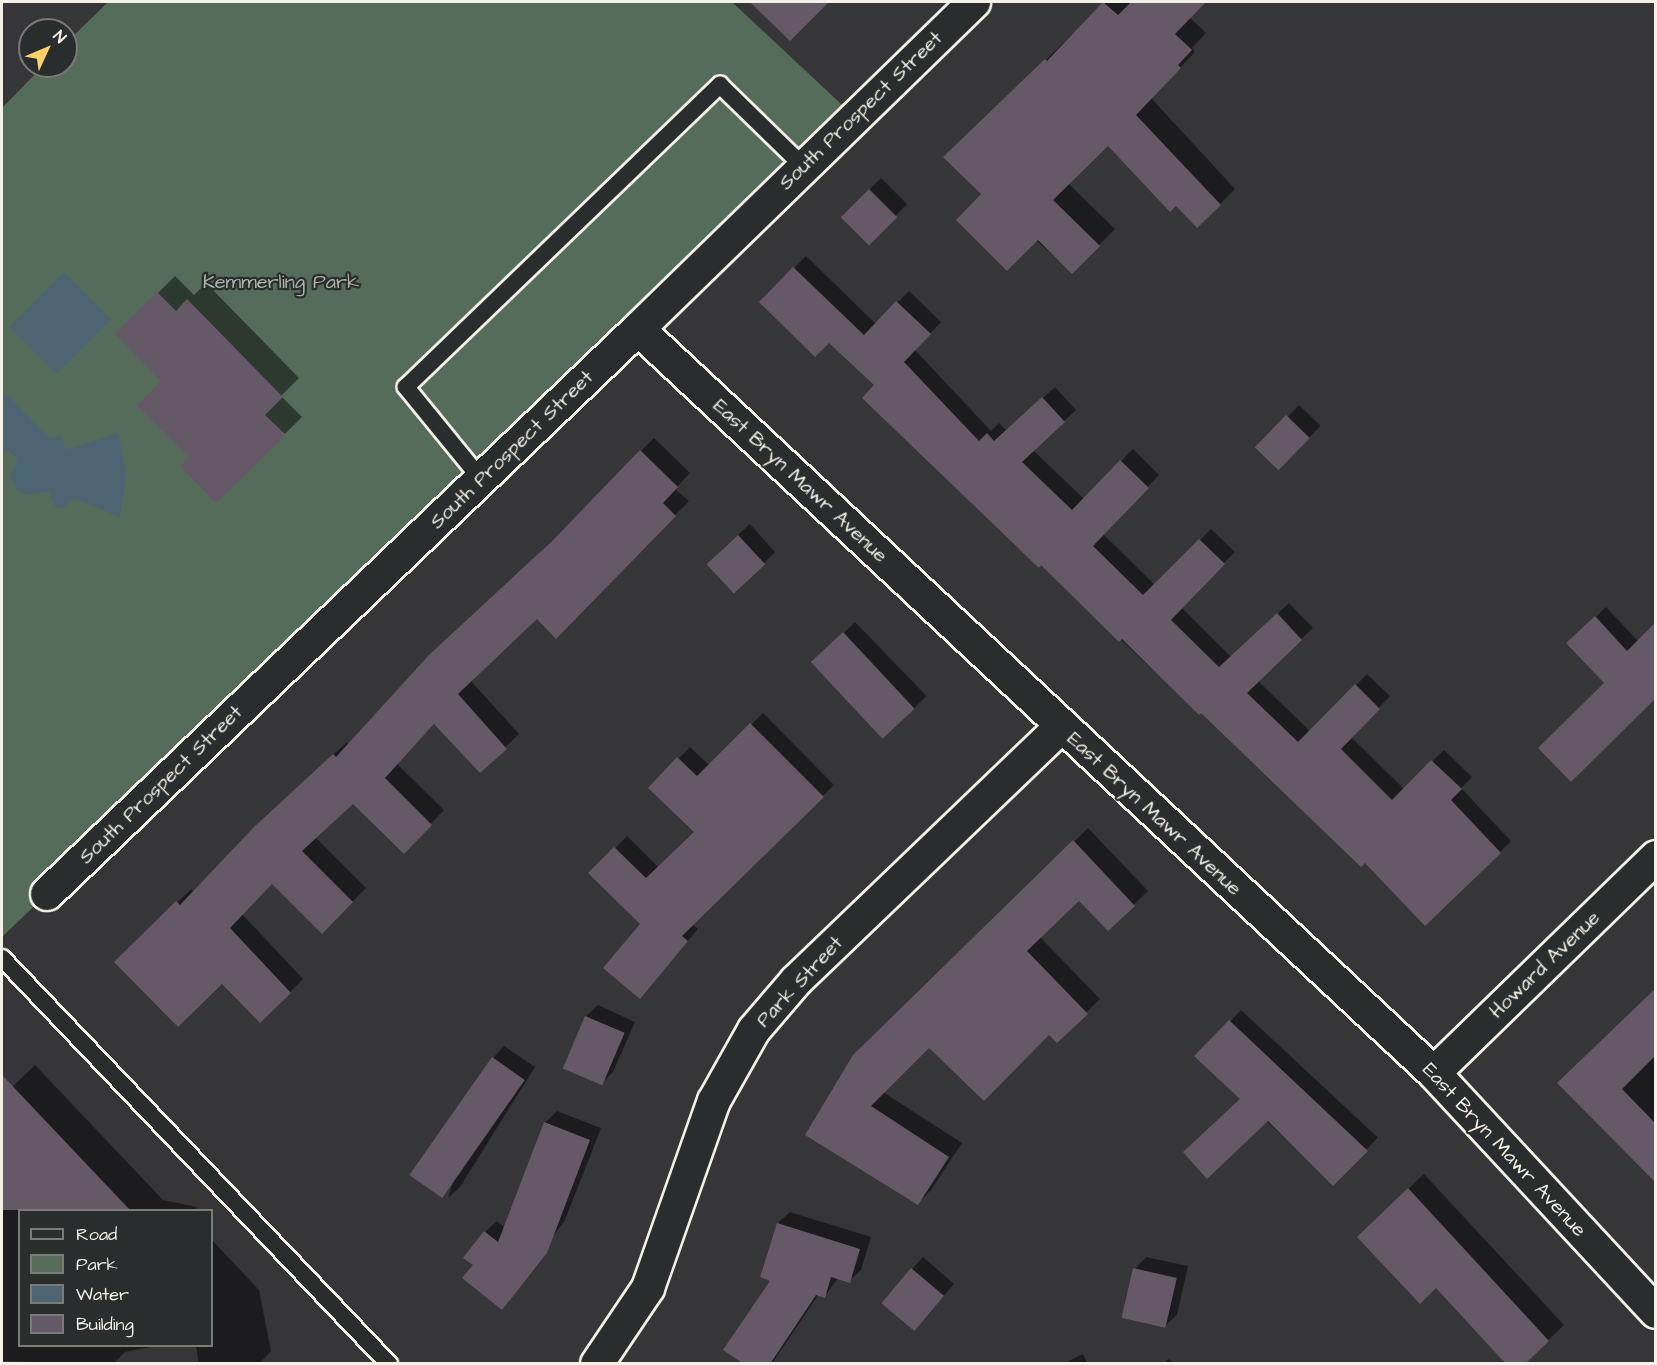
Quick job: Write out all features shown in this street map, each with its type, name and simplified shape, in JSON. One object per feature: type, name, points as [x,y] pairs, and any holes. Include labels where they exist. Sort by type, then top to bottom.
[{"type":"street","name":"South Prospect Street","points":[[47,894],[638,329],[974,2]]},
{"type":"street","name":"East Bryn Mawr Avenue","points":[[638,329],[1061,727],[1434,1073],[1656,1312]]},
{"type":"street","name":"Park Street","points":[[597,1364],[648,1288],[714,1101],[754,1030],[795,981],[1061,727]]},
{"type":"street","name":"Howard Avenue","points":[[1434,1073],[1656,857]]},
{"type":"lane","points":[[482,479],[406,387],[720,85],[804,167]]},
{"type":"lane","points":[[2,958],[389,1364]]},
{"type":"green space","name":"Kemmerling Park","points":[[108,2],[732,2],[855,117],[2,937],[2,108],[31,78],[78,78],[78,31]]},
{"type":"water","points":[[64,273],[111,320],[56,374],[10,327]]},
{"type":"water","points":[[2,390],[50,439],[60,434],[66,450],[118,433],[126,474],[120,517],[74,498],[63,508],[55,506],[49,491],[26,495],[17,490],[10,475],[18,460],[8,449],[2,455]]},
{"type":"building","points":[[750,2],[829,2],[790,41]]},
{"type":"building","points":[[1103,2],[1118,15],[1131,2],[1206,2],[1175,34],[1192,50],[1178,65],[1181,68],[1136,115],[1221,205],[1197,228],[1176,206],[1170,212],[1108,146],[1053,200],[1100,246],[1072,274],[1038,240],[1007,271],[956,220],[981,194],[943,157],[1045,59],[1047,61]]},
{"type":"building","points":[[869,189],[897,217],[869,246],[841,217]]},
{"type":"building","points":[[793,267],[864,335],[896,301],[931,334],[904,362],[979,441],[987,433],[994,441],[1042,397],[1065,422],[1022,462],[1072,510],[1120,460],[1149,488],[1093,546],[1143,595],[1199,539],[1225,564],[1171,620],[1219,667],[1277,613],[1302,640],[1247,693],[1298,742],[1355,684],[1380,709],[1341,749],[1392,800],[1431,760],[1462,789],[1451,800],[1501,853],[1425,926],[1365,863],[1361,867],[1201,713],[1199,715],[1122,639],[1119,642],[1041,565],[1039,568],[862,398],[874,385],[829,343],[815,357],[759,302]]},
{"type":"building","points":[[157,292],[176,311],[187,299],[283,397],[265,415],[286,435],[216,503],[180,466],[189,458],[137,405],[161,381],[115,334]]},
{"type":"building","points":[[1286,415],[1310,438],[1278,470],[1255,447]]},
{"type":"building","points":[[640,450],[678,487],[663,503],[676,516],[556,639],[537,619],[458,694],[507,749],[480,773],[434,724],[385,778],[432,825],[404,854],[353,804],[302,851],[353,902],[322,934],[272,884],[230,928],[291,993],[260,1023],[222,984],[178,1027],[114,962],[176,901],[180,905],[254,827],[333,754],[336,757],[429,655],[552,541]]},
{"type":"building","points":[[738,535],[765,564],[734,594],[707,564]]},
{"type":"building","points":[[1595,616],[1627,651],[1656,622],[1656,698],[1571,782],[1538,748],[1604,683],[1566,643]]},
{"type":"building","points":[[843,632],[915,709],[882,739],[811,662]]},
{"type":"building","points":[[750,723],[824,797],[682,936],[688,941],[640,999],[603,968],[640,924],[588,873],[614,847],[646,878],[694,832],[648,788],[677,757],[697,776]]},
{"type":"building","points":[[1073,840],[1135,906],[1108,931],[1079,901],[1027,951],[1088,1014],[1057,1043],[1049,1035],[984,1101],[929,1048],[871,1106],[949,1157],[918,1205],[805,1135],[853,1055]]},
{"type":"building","points":[[1656,988],[1656,1055],[1622,1089],[1656,1124],[1656,1183],[1557,1083]]},
{"type":"building","points":[[585,1016],[625,1033],[602,1085],[563,1068]]},
{"type":"building","points":[[1229,1020],[1368,1151],[1333,1186],[1268,1121],[1207,1179],[1183,1152],[1240,1099],[1194,1056]]},
{"type":"building","points":[[492,1057],[525,1080],[442,1198],[409,1175]]},
{"type":"building","points":[[2,1075],[129,1209],[2,1210]]},
{"type":"building","points":[[544,1122],[590,1140],[547,1253],[502,1310],[462,1278],[473,1265],[463,1258],[484,1231],[498,1242]]},
{"type":"building","points":[[1408,1188],[1549,1341],[1525,1364],[1506,1364],[1436,1288],[1420,1304],[1357,1237]]},
{"type":"building","points":[[777,1223],[860,1249],[850,1283],[831,1277],[825,1298],[816,1295],[770,1364],[744,1364],[723,1350],[770,1281],[760,1277]]},
{"type":"building","points":[[911,1268],[944,1296],[914,1331],[881,1303]]},
{"type":"building","points":[[1133,1268],[1177,1278],[1165,1328],[1122,1318]]}]
